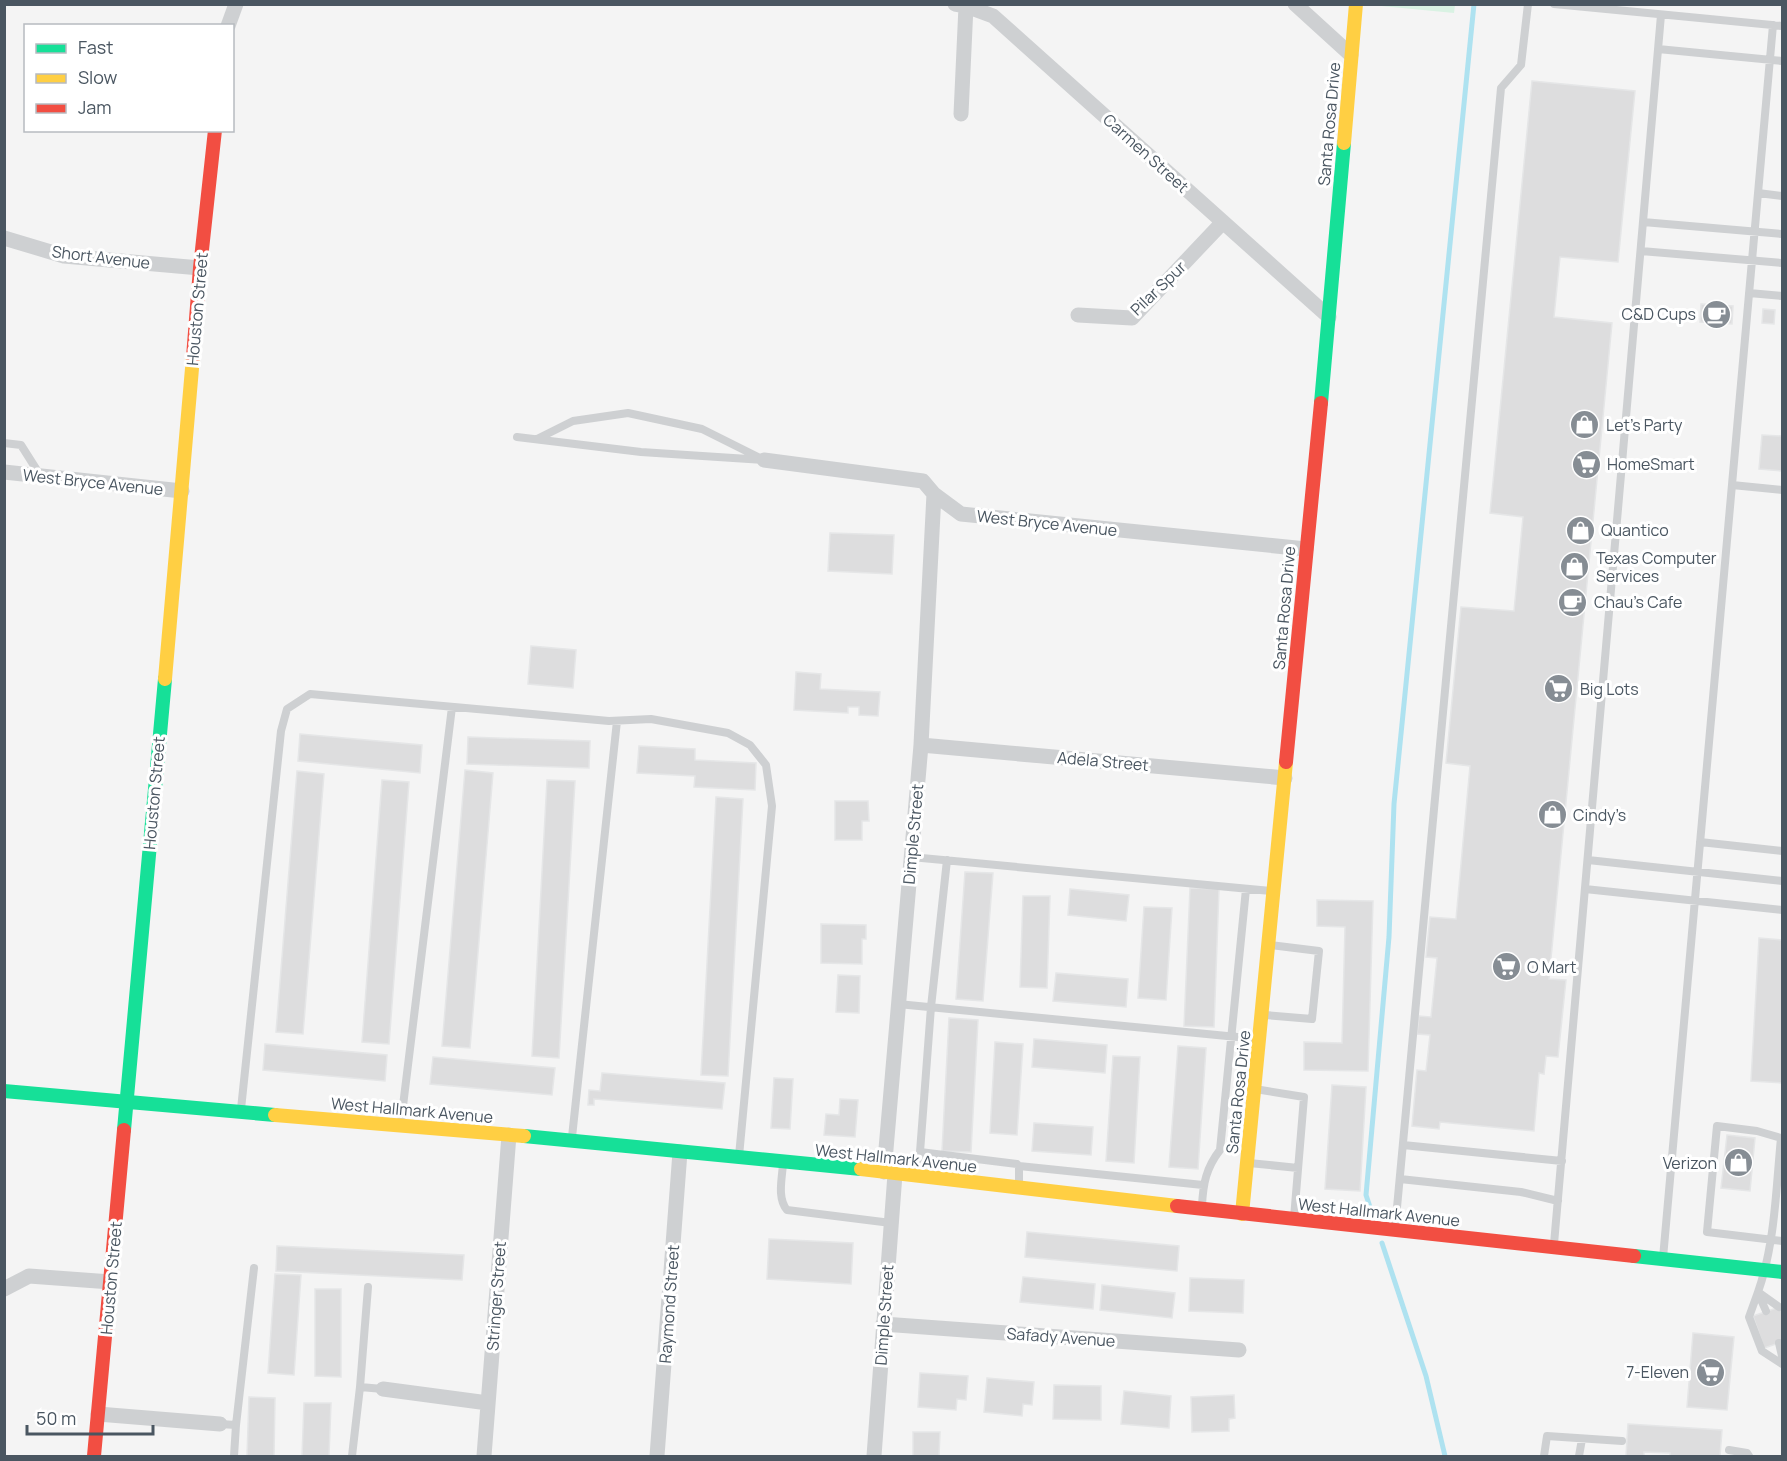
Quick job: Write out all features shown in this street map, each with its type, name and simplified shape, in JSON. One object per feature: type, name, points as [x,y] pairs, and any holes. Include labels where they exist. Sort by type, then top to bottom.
[{"type":"street","points":[[229,24],[236,4]]},
{"type":"street","points":[[1295,4],[1351,55]]},
{"type":"street","name":"Santa Rosa Drive","points":[[1242,1214],[1329,317],[1356,4]]},
{"type":"street","points":[[960,5],[961,114]]},
{"type":"street","name":"Carmen Street","points":[[960,5],[993,16],[1329,317]]},
{"type":"street","name":"Houston Street","points":[[94,1456],[182,491],[200,268],[215,132]]},
{"type":"street","name":"Pilar Spur","points":[[1078,315],[1132,318],[1222,222]]},
{"type":"street","name":"Short Avenue","points":[[4,238],[63,256],[200,268]]},
{"type":"street","name":"West Bryce Avenue","points":[[764,460],[923,482],[934,494],[961,514],[1306,549]]},
{"type":"street","name":"West Bryce Avenue","points":[[4,472],[182,491]]},
{"type":"street","name":"Dimple Street","points":[[874,1456],[891,1223],[889,1173],[898,1004],[921,745],[934,494]]},
{"type":"street","name":"Adela Street","points":[[921,745],[1285,778]]},
{"type":"street","name":"West Hallmark Avenue","points":[[4,1091],[918,1175],[1242,1214],[1782,1272]]},
{"type":"street","name":"Stringer Street","points":[[484,1456],[509,1136]]},
{"type":"street","name":"Raymond Street","points":[[657,1456],[680,1152]]},
{"type":"street","points":[[4,1289],[29,1276],[111,1282]]},
{"type":"street","name":"Safady Avenue","points":[[883,1324],[1239,1350]]},
{"type":"street","points":[[383,1389],[488,1403]]},
{"type":"street","points":[[98,1414],[220,1424]]},
{"type":"lane","points":[[1395,1230],[1501,88],[1521,65],[1528,4]]},
{"type":"lane","points":[[1554,4],[1782,26]]},
{"type":"lane","points":[[1554,1247],[1661,15]]},
{"type":"lane","points":[[1663,1259],[1773,25]]},
{"type":"lane","points":[[1658,49],[1782,61]]},
{"type":"lane","points":[[1758,193],[1782,196]]},
{"type":"lane","points":[[1643,222],[1782,234]]},
{"type":"lane","points":[[1641,250],[1782,263]]},
{"type":"lane","points":[[1749,293],[1782,296]]},
{"type":"lane","name":"West Bryce Avenue","points":[[536,440],[573,421],[628,413],[702,429],[764,460]]},
{"type":"lane","name":"West Bryce Avenue","points":[[517,437],[642,452],[764,460]]},
{"type":"lane","points":[[4,443],[21,445],[41,476]]},
{"type":"lane","points":[[1732,485],[1782,490]]},
{"type":"lane","points":[[240,1112],[281,731],[286,709],[310,694],[617,721],[651,718],[728,733],[750,745],[766,765],[772,806],[739,1158]]},
{"type":"lane","points":[[400,1126],[452,707]]},
{"type":"lane","points":[[572,1142],[617,721]]},
{"type":"lane","points":[[1700,842],[1782,851]]},
{"type":"lane","points":[[911,857],[1274,891]]},
{"type":"lane","points":[[918,1175],[931,1007],[947,860]]},
{"type":"lane","points":[[1588,860],[1782,881]]},
{"type":"lane","points":[[1201,1209],[1203,1185],[1211,1161],[1220,1150],[1246,889]]},
{"type":"lane","points":[[1586,889],[1782,910]]},
{"type":"lane","points":[[1262,1014],[1312,1020],[1319,951],[1268,945]]},
{"type":"lane","points":[[898,1004],[1259,1039]]},
{"type":"lane","points":[[1254,1089],[1304,1096],[1294,1219]]},
{"type":"lane","points":[[1782,1241],[1770,1240],[1707,1232],[1717,1126],[1757,1131],[1782,1138],[1770,1240],[1766,1270],[1749,1317],[1762,1352],[1782,1364]]},
{"type":"lane","points":[[1403,1145],[1562,1161]]},
{"type":"lane","points":[[920,1152],[1019,1166],[1203,1185]]},
{"type":"lane","points":[[783,1162],[781,1196],[782,1205],[787,1210],[891,1223]]},
{"type":"lane","points":[[1247,1163],[1298,1168]]},
{"type":"lane","points":[[1019,1166],[1019,1188]]},
{"type":"lane","points":[[1400,1179],[1521,1192],[1558,1201]]},
{"type":"lane","points":[[234,1456],[254,1268]]},
{"type":"lane","points":[[352,1456],[368,1287]]},
{"type":"lane","points":[[1758,1292],[1779,1307]]},
{"type":"lane","points":[[1758,1292],[1766,1311]]},
{"type":"lane","points":[[1779,1343],[1782,1356]]},
{"type":"lane","points":[[360,1387],[383,1389]]},
{"type":"lane","points":[[220,1424],[236,1425]]},
{"type":"lane","points":[[1544,1456],[1547,1436],[1622,1441]]},
{"type":"lane","points":[[1580,1456],[1582,1438]]},
{"type":"lane","points":[[1728,1450],[1747,1453],[1749,1456]]},
{"type":"green space","points":[[1371,5],[1455,5],[1454,13]]},
{"type":"building","points":[[1532,81],[1635,91],[1618,262],[1560,257],[1554,317],[1612,323],[1549,979],[1566,980],[1558,1057],[1546,1056],[1544,1074],[1539,1073],[1534,1131],[1440,1122],[1439,1129],[1412,1126],[1417,1070],[1426,1071],[1430,1035],[1417,1034],[1419,1016],[1431,1017],[1437,958],[1426,957],[1430,917],[1456,919],[1470,766],[1446,763],[1461,607],[1514,611],[1523,517],[1490,513]]},
{"type":"building","name":"C&D Cups","points":[[1701,304],[1733,306],[1732,324],[1700,322]]},
{"type":"building","points":[[1763,309],[1775,310],[1774,324],[1762,323]]},
{"type":"building","points":[[1762,435],[1782,436],[1782,471],[1759,469]]},
{"type":"building","points":[[830,533],[894,535],[892,574],[828,571]]},
{"type":"building","points":[[531,646],[576,650],[573,688],[528,684]]},
{"type":"building","points":[[796,672],[821,674],[820,689],[880,692],[878,716],[859,715],[859,707],[848,707],[848,713],[794,710]]},
{"type":"building","points":[[300,734],[422,745],[420,773],[298,761]]},
{"type":"building","points":[[468,737],[590,741],[589,768],[467,764]]},
{"type":"building","points":[[639,746],[695,749],[695,760],[756,763],[755,790],[694,787],[695,776],[637,773]]},
{"type":"building","points":[[465,770],[493,773],[470,1048],[442,1046]]},
{"type":"building","points":[[297,771],[324,774],[303,1034],[276,1032]]},
{"type":"building","points":[[382,780],[409,782],[389,1044],[362,1042]]},
{"type":"building","points":[[547,780],[575,781],[559,1058],[532,1056]]},
{"type":"building","points":[[716,797],[743,799],[728,1076],[701,1075]]},
{"type":"building","points":[[835,801],[868,801],[869,821],[862,821],[862,840],[835,840]]},
{"type":"building","points":[[965,872],[993,873],[983,1001],[956,999]]},
{"type":"building","points":[[1190,888],[1219,889],[1214,1027],[1184,1026]]},
{"type":"building","points":[[1070,889],[1129,895],[1126,921],[1068,915]]},
{"type":"building","points":[[1023,896],[1050,896],[1047,988],[1020,987]]},
{"type":"building","points":[[1317,900],[1373,901],[1368,1071],[1304,1070],[1304,1042],[1342,1043],[1345,927],[1317,926]]},
{"type":"building","points":[[1144,907],[1172,908],[1166,1000],[1138,998]]},
{"type":"building","points":[[821,924],[866,925],[866,939],[862,939],[862,964],[821,963]]},
{"type":"building","points":[[1759,938],[1782,940],[1782,1083],[1751,1081]]},
{"type":"building","points":[[1056,973],[1128,979],[1126,1007],[1053,1001]]},
{"type":"building","points":[[838,975],[860,976],[859,1013],[836,1012]]},
{"type":"building","points":[[949,1018],[978,1020],[971,1152],[942,1151]]},
{"type":"building","points":[[1034,1039],[1107,1045],[1105,1073],[1032,1067]]},
{"type":"building","points":[[995,1042],[1023,1044],[1017,1135],[990,1133]]},
{"type":"building","points":[[265,1044],[387,1055],[385,1081],[263,1070]]},
{"type":"building","points":[[1178,1046],[1206,1048],[1198,1169],[1169,1167]]},
{"type":"building","points":[[1113,1056],[1140,1057],[1134,1163],[1106,1161]]},
{"type":"building","points":[[433,1057],[555,1068],[552,1095],[430,1084]]},
{"type":"building","points":[[602,1073],[725,1083],[722,1109],[594,1099],[594,1105],[588,1105],[589,1090],[600,1091]]},
{"type":"building","points":[[774,1078],[793,1079],[790,1129],[771,1128]]},
{"type":"building","points":[[1332,1085],[1366,1087],[1360,1191],[1325,1189]]},
{"type":"building","points":[[840,1099],[858,1100],[855,1137],[824,1135],[826,1114],[839,1115]]},
{"type":"building","points":[[1034,1123],[1093,1127],[1091,1155],[1032,1151]]},
{"type":"building","name":"Verizon","points":[[1727,1135],[1755,1138],[1750,1191],[1721,1188]]},
{"type":"building","points":[[1027,1232],[1179,1246],[1177,1271],[1025,1257]]},
{"type":"building","points":[[769,1239],[853,1243],[851,1284],[767,1279]]},
{"type":"building","points":[[277,1246],[464,1255],[462,1280],[276,1271]]},
{"type":"building","points":[[275,1274],[301,1275],[294,1375],[268,1373]]},
{"type":"building","points":[[1023,1277],[1095,1284],[1093,1309],[1020,1302]]},
{"type":"building","points":[[1190,1278],[1244,1280],[1243,1313],[1189,1311]]},
{"type":"building","points":[[1102,1285],[1175,1293],[1172,1318],[1100,1310]]},
{"type":"building","points":[[315,1289],[341,1289],[341,1377],[315,1376]]},
{"type":"building","points":[[1782,1306],[1782,1342],[1764,1348],[1753,1316]]},
{"type":"building","name":"7-Eleven","points":[[1693,1333],[1734,1337],[1727,1410],[1687,1407]]},
{"type":"building","points":[[920,1373],[968,1376],[966,1400],[957,1399],[956,1410],[918,1407]]},
{"type":"building","points":[[987,1378],[1034,1382],[1032,1405],[1023,1404],[1022,1416],[984,1412]]},
{"type":"building","points":[[1054,1385],[1101,1386],[1101,1420],[1053,1419]]},
{"type":"building","points":[[1124,1391],[1171,1396],[1169,1428],[1121,1424]]},
{"type":"building","points":[[1234,1395],[1235,1418],[1229,1419],[1229,1431],[1192,1432],[1191,1397]]},
{"type":"building","points":[[249,1397],[275,1398],[274,1456],[247,1456]]},
{"type":"building","points":[[304,1403],[331,1403],[329,1456],[302,1456]]},
{"type":"building","points":[[1628,1424],[1722,1430],[1720,1456],[1670,1456],[1670,1453],[1644,1452],[1644,1456],[1626,1456]]},
{"type":"building","points":[[913,1432],[940,1432],[939,1456],[913,1456]]},
{"type":"waterway","points":[[1372,1213],[1366,1195],[1389,937],[1394,804],[1474,4]]},
{"type":"waterway","points":[[1382,1243],[1426,1376],[1445,1456]]},
{"type":"traffic: fast","points":[[1321,403],[1344,143]]},
{"type":"traffic: fast","points":[[124,1130],[165,679]]},
{"type":"traffic: fast","points":[[4,1091],[275,1115]]},
{"type":"traffic: fast","points":[[524,1136],[861,1169]]},
{"type":"traffic: fast","points":[[1634,1256],[1782,1272]]},
{"type":"traffic: slow","points":[[1344,143],[1356,4]]},
{"type":"traffic: slow","points":[[165,679],[193,357]]},
{"type":"traffic: slow","points":[[1242,1214],[1286,762]]},
{"type":"traffic: slow","points":[[275,1115],[524,1136]]},
{"type":"traffic: slow","points":[[861,1169],[1177,1206]]},
{"type":"traffic: jam","points":[[193,357],[215,132]]},
{"type":"traffic: jam","points":[[1286,762],[1321,403]]},
{"type":"traffic: jam","points":[[94,1456],[124,1130]]},
{"type":"traffic: jam","points":[[1177,1206],[1634,1256]]},
{"type":"place","name":"C&D Cups","points":[[1717,314]]},
{"type":"place","name":"Let's Party","points":[[1585,425]]},
{"type":"place","name":"HomeSmart","points":[[1586,464]]},
{"type":"place","name":"Quantico","points":[[1580,530]]},
{"type":"place","name":"Texas Computer Services","points":[[1575,567]]},
{"type":"place","name":"Chau's Cafe","points":[[1573,602]]},
{"type":"place","name":"Big Lots","points":[[1559,689]]},
{"type":"place","name":"Cindy’s","points":[[1552,815]]},
{"type":"place","name":"O Mart","points":[[1506,967]]},
{"type":"place","name":"Verizon","points":[[1738,1163]]},
{"type":"place","name":"7-Eleven","points":[[1710,1372]]}]
